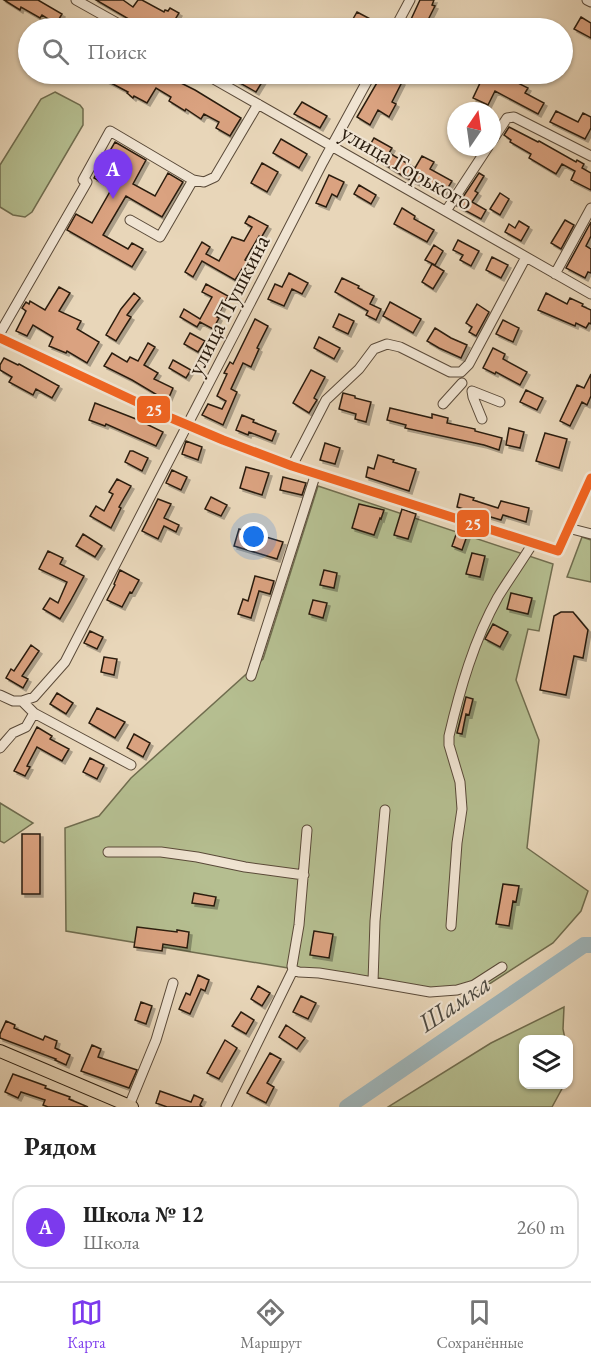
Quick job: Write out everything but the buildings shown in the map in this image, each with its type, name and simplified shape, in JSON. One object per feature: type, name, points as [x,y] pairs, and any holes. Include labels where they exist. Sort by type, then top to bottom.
[{"type":"main road","points":[[0,1052],[131,1106]]},
{"type":"street","points":[[76,0],[108,18]]},
{"type":"street","points":[[400,18],[410,0]]},
{"type":"street","name":"улица Горького","points":[[223,84],[591,294]]},
{"type":"street","name":"улица Пушкина","points":[[22,701],[34,697],[65,663],[366,84]]},
{"type":"street","points":[[0,333],[87,182],[83,180],[110,131],[193,180],[204,182],[215,177],[258,104]]},
{"type":"street","points":[[501,127],[507,118],[514,117],[591,156]]},
{"type":"street","points":[[446,211],[482,156]]},
{"type":"street","points":[[130,220],[160,237],[193,180]]},
{"type":"street","points":[[555,274],[591,208]]},
{"type":"street","points":[[292,466],[326,400],[359,369],[374,349],[387,344],[400,346],[450,372],[461,372],[469,364],[526,257]]},
{"type":"street","points":[[0,338],[223,441],[316,474],[558,551],[568,528],[587,496],[591,478]]},
{"type":"street","points":[[461,372],[462,383],[472,391],[500,402]]},
{"type":"street","points":[[442,404],[462,383]]},
{"type":"street","points":[[472,391],[483,419]]},
{"type":"street","points":[[251,676],[316,474]]},
{"type":"street","points":[[568,528],[591,534]]},
{"type":"street","points":[[451,926],[462,809],[460,782],[449,745],[454,712],[468,666],[486,623],[498,598],[533,543]]},
{"type":"street","points":[[0,695],[13,701],[22,701],[34,712],[131,765]]},
{"type":"street","points":[[0,748],[13,733],[26,727],[34,712]]},
{"type":"street","points":[[373,982],[375,921],[385,810]]},
{"type":"street","points":[[226,1107],[293,970],[307,830]]},
{"type":"street","points":[[108,852],[173,854],[245,867],[304,874]]},
{"type":"street","points":[[293,970],[430,992],[457,990],[474,985],[502,967]]},
{"type":"street","points":[[131,1106],[156,1040],[172,983]]},
{"type":"green space","points":[[55,92],[80,105],[83,109],[83,125],[32,212],[25,217],[13,215],[0,207],[0,165],[41,99]]},
{"type":"green space","points":[[318,486],[553,564],[539,631],[528,629],[516,680],[539,740],[527,848],[588,891],[581,911],[553,943],[480,990],[438,992],[342,972],[306,971],[66,931],[65,828],[99,816],[131,778],[263,659]]},
{"type":"green space","points":[[582,537],[591,540],[591,582],[567,577]]},
{"type":"green space","points":[[0,803],[33,823],[4,843],[0,841]]},
{"type":"green space","points":[[564,1007],[564,1035],[519,1035],[519,1089],[562,1089],[552,1107],[388,1107],[491,1043]]},
{"type":"waterway","name":"Шамка","points":[[347,1107],[584,945],[591,945]]},
{"type":"transit line","name":"25","points":[[0,338],[223,440],[292,466],[558,551],[591,478]]},
{"type":"place","name":"Школа № 12","points":[[113,199]]}]
